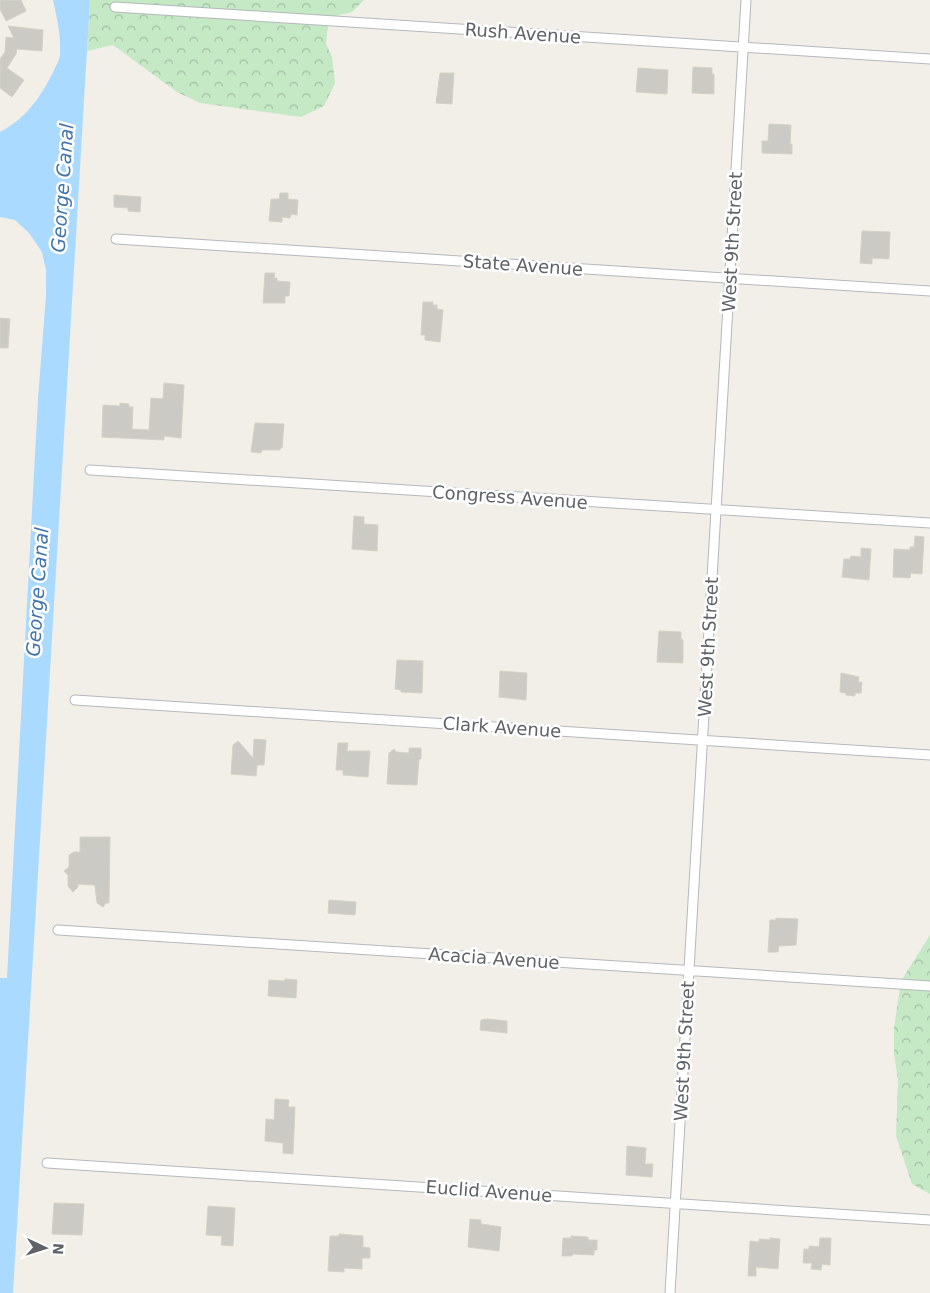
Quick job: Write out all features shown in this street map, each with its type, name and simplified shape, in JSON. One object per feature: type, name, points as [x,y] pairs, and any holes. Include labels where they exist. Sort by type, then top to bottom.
[{"type":"street","name":"West 9th Street","points":[[670,1293],[746,0]]},
{"type":"street","name":"Rush Avenue","points":[[115,7],[930,59]]},
{"type":"street","name":"State Avenue","points":[[116,239],[930,291]]},
{"type":"street","name":"Congress Avenue","points":[[90,470],[930,523]]},
{"type":"street","name":"Clark Avenue","points":[[74,700],[930,755]]},
{"type":"street","name":"Acacia Avenue","points":[[58,930],[930,986]]},
{"type":"street","name":"Euclid Avenue","points":[[47,1163],[930,1220]]},
{"type":"green space","points":[[90,0],[364,0],[352,12],[339,15],[328,23],[326,44],[332,57],[335,83],[324,106],[301,117],[200,103],[177,92],[113,45],[87,51]]},
{"type":"green space","points":[[930,935],[930,1194],[912,1184],[896,1136],[898,1080],[894,1054],[894,1028],[901,981]]},
{"type":"water","name":"George Canal","points":[[53,0],[90,0],[13,1293],[0,1293],[0,978],[7,978],[46,270],[42,252],[29,233],[15,220],[0,217],[0,132],[18,120],[33,105],[45,87],[58,61],[60,56],[60,40]]},
{"type":"building","points":[[0,0],[21,0],[26,11],[6,21],[0,9]]},
{"type":"building","points":[[8,26],[43,30],[42,51],[17,49],[7,68],[24,80],[12,97],[0,88],[0,59],[5,52],[6,37],[14,38]]},
{"type":"building","points":[[693,67],[712,68],[712,74],[714,74],[714,94],[692,93]]},
{"type":"building","points":[[638,68],[668,70],[667,94],[636,92]]},
{"type":"building","points":[[440,73],[454,73],[452,104],[436,103]]},
{"type":"building","points":[[769,124],[791,125],[790,144],[792,144],[792,154],[762,153],[762,141],[768,141]]},
{"type":"building","points":[[280,193],[288,193],[288,199],[298,200],[297,215],[291,214],[290,218],[282,217],[282,222],[269,221],[271,199],[279,199]]},
{"type":"building","points":[[114,195],[141,197],[140,212],[128,211],[128,208],[114,207]]},
{"type":"building","points":[[862,231],[890,232],[889,259],[872,258],[872,264],[860,263]]},
{"type":"building","points":[[265,273],[275,273],[274,278],[277,278],[277,281],[290,282],[289,296],[285,296],[285,303],[263,303]]},
{"type":"building","points":[[423,302],[433,302],[433,305],[437,305],[437,309],[443,310],[440,342],[425,340],[425,335],[421,335]]},
{"type":"building","points":[[0,318],[10,319],[8,348],[0,348]]},
{"type":"building","points":[[164,383],[184,385],[181,438],[164,436],[164,440],[102,437],[103,405],[120,406],[120,403],[129,404],[129,407],[133,407],[132,429],[149,430],[151,398],[163,399]]},
{"type":"building","points":[[255,423],[284,424],[282,448],[280,450],[262,450],[261,453],[251,452]]},
{"type":"building","points":[[354,516],[364,517],[364,524],[378,525],[377,551],[352,549]]},
{"type":"building","points":[[915,536],[924,537],[922,574],[911,573],[910,578],[893,577],[894,549],[910,550],[910,547],[914,547]]},
{"type":"building","points":[[861,548],[871,549],[869,580],[842,577],[844,559],[850,559],[851,556],[861,557]]},
{"type":"building","points":[[659,631],[681,632],[683,663],[657,662]]},
{"type":"building","points":[[397,660],[423,661],[422,693],[401,692],[401,690],[395,689]]},
{"type":"building","points":[[500,671],[527,673],[526,700],[499,697]]},
{"type":"building","points":[[841,673],[859,677],[858,682],[862,682],[861,693],[855,693],[855,696],[840,692]]},
{"type":"building","points":[[254,739],[266,740],[264,765],[257,765],[256,776],[231,774],[233,745],[238,741],[253,758]]},
{"type":"building","points":[[338,743],[348,743],[347,751],[370,751],[368,777],[343,775],[343,770],[336,770]]},
{"type":"building","points":[[409,748],[421,748],[417,785],[387,784],[389,753],[394,749],[396,752],[409,753]]},
{"type":"building","points":[[80,837],[110,837],[109,903],[106,903],[103,907],[97,903],[95,885],[78,884],[78,887],[73,892],[68,886],[68,875],[64,871],[69,867],[69,855],[74,852],[80,852]]},
{"type":"building","points":[[329,900],[356,902],[355,915],[328,913]]},
{"type":"building","points":[[776,918],[798,919],[796,945],[779,946],[778,952],[768,952],[770,920],[776,920]]},
{"type":"building","points":[[285,979],[297,980],[296,998],[268,996],[269,980],[284,981]]},
{"type":"building","points":[[481,1020],[507,1021],[507,1033],[480,1030]]},
{"type":"building","points":[[275,1099],[289,1100],[288,1107],[295,1107],[293,1154],[283,1153],[283,1143],[265,1141],[266,1119],[274,1120]]},
{"type":"building","points":[[627,1146],[646,1148],[645,1164],[653,1164],[652,1177],[626,1175]]},
{"type":"building","points":[[54,1203],[84,1204],[82,1235],[52,1234]]},
{"type":"building","points":[[208,1206],[235,1208],[233,1246],[221,1245],[222,1236],[206,1235]]},
{"type":"building","points":[[470,1219],[481,1220],[481,1224],[501,1227],[499,1251],[468,1247]]},
{"type":"building","points":[[339,1234],[363,1236],[363,1247],[370,1248],[370,1258],[362,1258],[362,1269],[344,1268],[344,1272],[328,1271],[330,1236],[339,1236]]},
{"type":"building","points":[[571,1236],[588,1237],[588,1240],[597,1240],[597,1250],[594,1250],[594,1255],[573,1254],[572,1256],[562,1256],[563,1238],[571,1238]]},
{"type":"building","points":[[770,1238],[780,1239],[778,1269],[756,1267],[756,1276],[748,1276],[750,1241],[759,1242],[759,1239],[770,1240]]},
{"type":"building","points":[[820,1238],[831,1238],[830,1265],[822,1264],[821,1270],[811,1269],[812,1263],[803,1263],[804,1249],[809,1249],[809,1246],[819,1247]]}]
